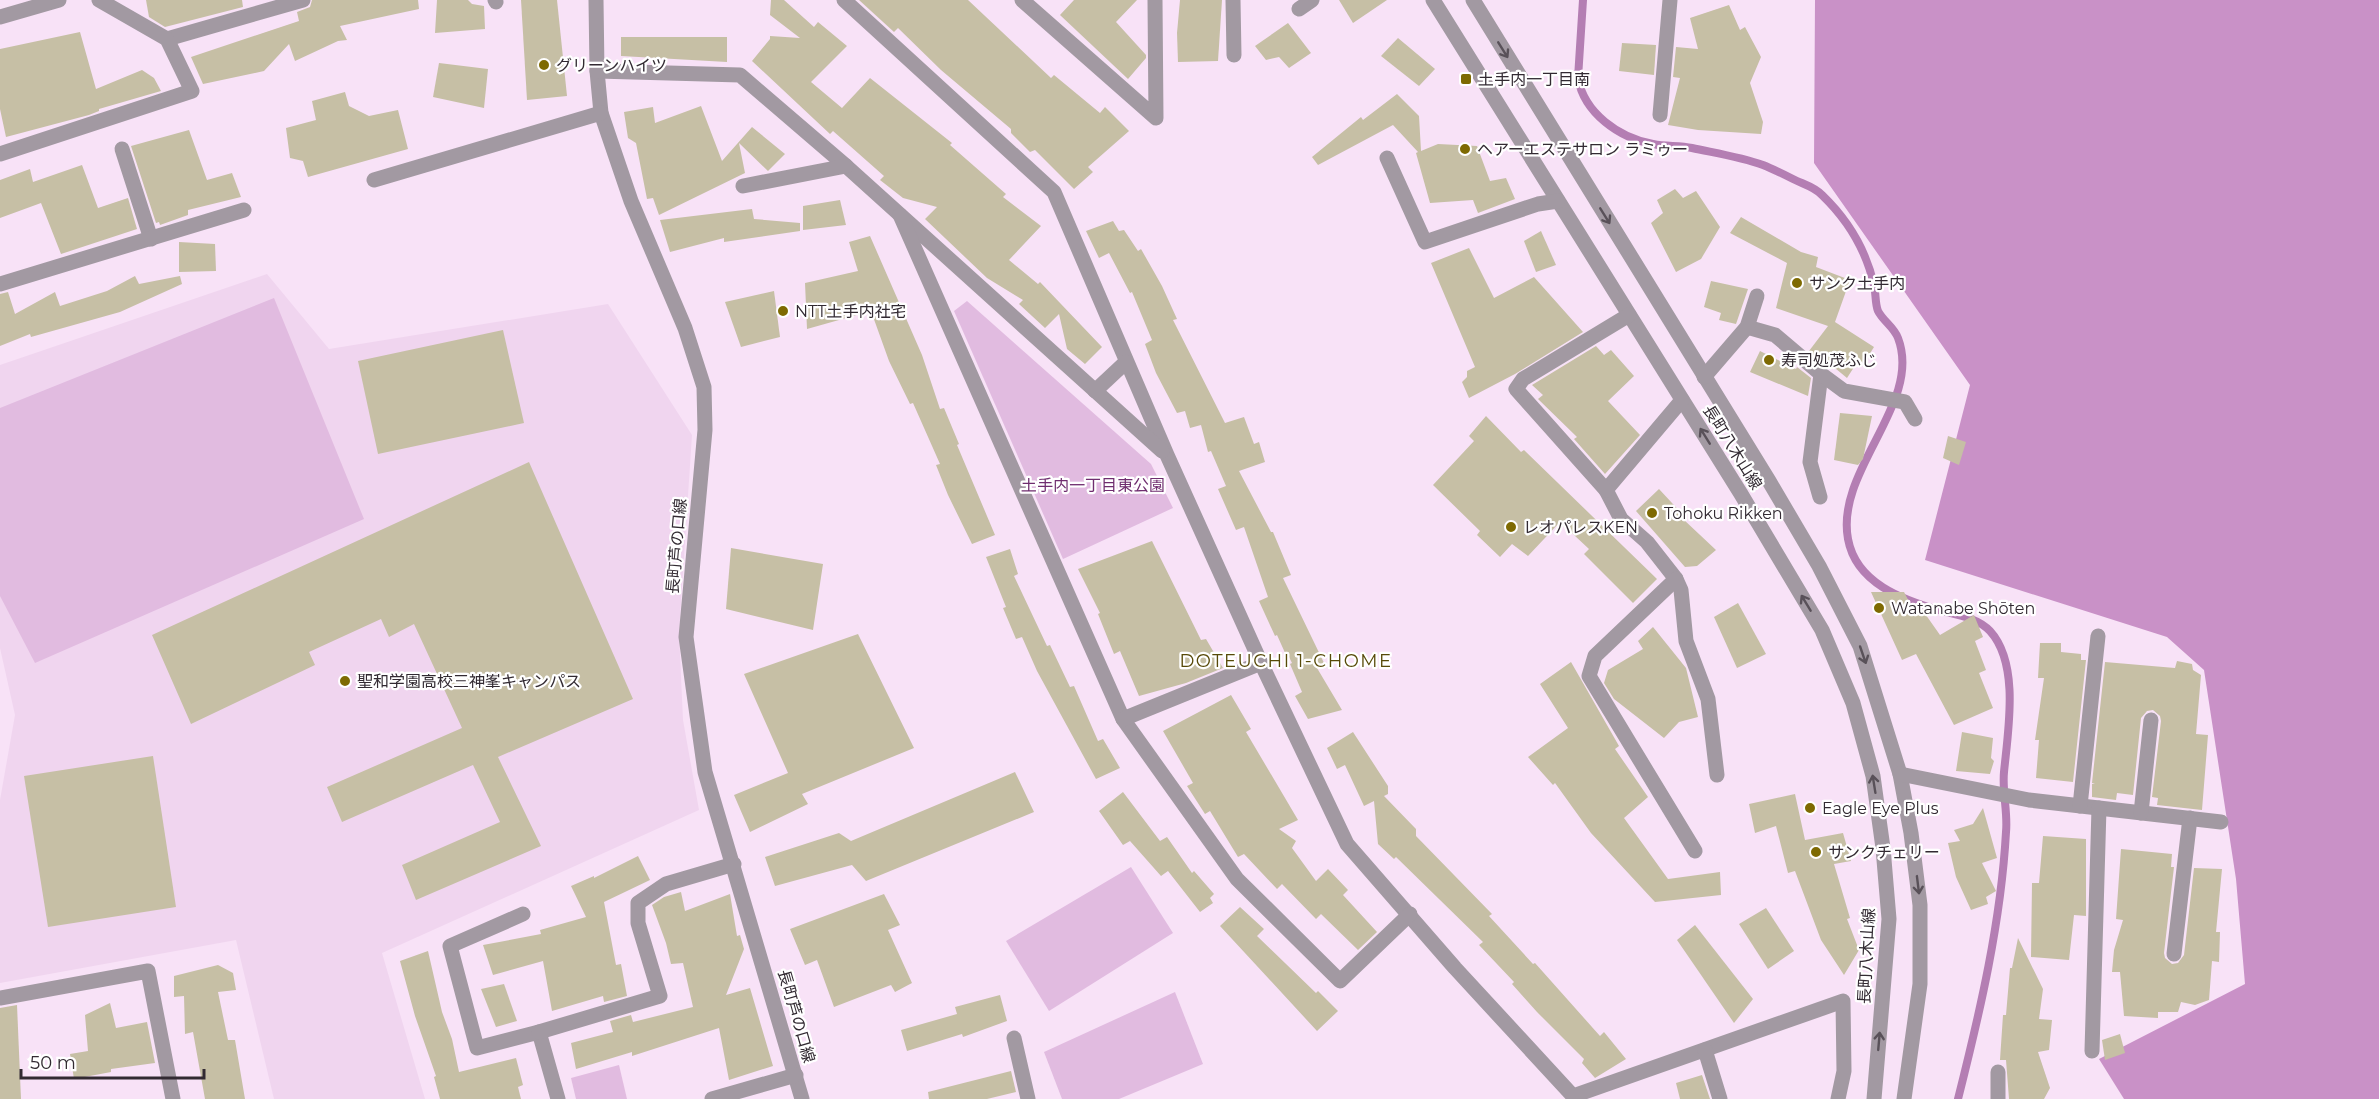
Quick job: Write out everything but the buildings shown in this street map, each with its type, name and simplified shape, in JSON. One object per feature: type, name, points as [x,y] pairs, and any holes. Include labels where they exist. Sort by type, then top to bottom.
[{"type":"street","points":[[0,17],[59,0]]},
{"type":"street","points":[[0,154],[192,91],[167,39],[99,0]]},
{"type":"street","points":[[167,39],[303,0]]},
{"type":"street","name":"長町芦の口線","points":[[596,0],[597,71],[601,113],[631,201],[685,328],[704,387],[705,430],[686,637],[705,772],[802,1099]]},
{"type":"street","points":[[844,0],[1054,192],[1167,455],[1261,663],[1347,844],[1455,968],[1573,1096],[1843,1001],[1844,1071],[1838,1099]]},
{"type":"street","points":[[1023,0],[1156,118],[1155,0]]},
{"type":"street","points":[[1233,0],[1234,55]]},
{"type":"street","points":[[1299,9],[1312,0]]},
{"type":"street","name":"長町八木山線","points":[[1433,0],[1822,630],[1853,703],[1873,776],[1883,848],[1889,919],[1874,1099]]},
{"type":"street","points":[[1473,0],[1820,566],[1855,636],[1880,704],[1900,774],[1911,833],[1920,916],[1920,984],[1904,1099]]},
{"type":"street","points":[[1660,115],[1670,0]]},
{"type":"street","points":[[597,71],[740,75],[846,166],[1167,455]]},
{"type":"street","points":[[374,180],[601,113]]},
{"type":"street","points":[[122,149],[151,239]]},
{"type":"street","points":[[1387,158],[1425,242],[1538,204],[1558,201]]},
{"type":"street","points":[[743,186],[846,166]]},
{"type":"street","points":[[0,284],[244,210]]},
{"type":"street","points":[[900,215],[1123,719],[1238,879],[1340,981],[1410,914]]},
{"type":"street","points":[[1704,377],[1747,327],[1757,296]]},
{"type":"street","points":[[1629,315],[1523,379],[1516,389],[1606,490],[1621,519],[1647,542],[1676,579],[1681,590],[1686,640],[1708,699],[1717,774]]},
{"type":"street","points":[[1747,327],[1775,335],[1844,391],[1905,402],[1915,419]]},
{"type":"street","points":[[1095,391],[1126,362]]},
{"type":"street","points":[[1820,497],[1810,462],[1821,374]]},
{"type":"street","points":[[1606,490],[1682,400]]},
{"type":"street","points":[[1676,579],[1595,656],[1588,676],[1695,851]]},
{"type":"street","points":[[2080,806],[2098,636]]},
{"type":"street","points":[[1123,719],[1261,663]]},
{"type":"street","points":[[2141,813],[2151,720]]},
{"type":"street","points":[[1900,774],[2030,800],[2221,822]]},
{"type":"street","points":[[2092,1051],[2099,808]]},
{"type":"street","points":[[2174,954],[2190,818]]},
{"type":"street","points":[[523,914],[450,946],[477,1048],[660,996],[638,923],[638,903],[666,884],[734,864]]},
{"type":"street","points":[[0,998],[148,971],[172,1099]]},
{"type":"street","points":[[539,1032],[558,1099]]},
{"type":"street","points":[[1014,1038],[1028,1099]]},
{"type":"street","points":[[1705,1050],[1720,1099]]},
{"type":"street","points":[[1998,1072],[1998,1099]]},
{"type":"street","points":[[712,1099],[796,1075]]},
{"type":"shaded area","points":[[1815,0],[2379,0],[2379,1099],[2124,1099],[2099,1059],[2245,984],[2236,879],[2204,670],[2167,637],[1925,560],[1970,385],[1814,163]]},
{"type":"shaded area","name":"聖和学園高校三神峯キャンパス","points":[[267,274],[329,349],[608,304],[692,435],[679,633],[683,720],[699,810],[382,953],[425,1099],[274,1099],[236,940],[0,983],[0,800],[15,715],[0,648],[0,365]]},
{"type":"green space","points":[[274,298],[364,519],[35,663],[0,596],[0,408]]},
{"type":"green space","name":"土手内一丁目東公園","points":[[967,301],[1151,464],[1173,508],[1063,559],[954,311]]},
{"type":"green space","points":[[1131,867],[1173,933],[1049,1011],[1006,941]]},
{"type":"green space","points":[[1175,992],[1203,1064],[1119,1099],[1062,1099],[1044,1052]]},
{"type":"green space","points":[[619,1065],[627,1099],[576,1099],[571,1078]]},
{"type":"waterway","points":[[1583,0],[1578,78],[1587,102],[1595,113],[1616,130],[1640,141],[1687,147],[1746,160],[1770,168],[1819,192],[1855,236],[1871,272],[1878,311],[1898,338],[1902,362],[1899,387],[1890,412],[1854,488],[1847,513],[1848,539],[1860,567],[1883,587],[1927,607],[1968,618],[1980,623],[1990,631],[1999,645],[2009,679],[2010,698],[2004,780],[2006,824],[1999,899],[1982,1000],[1958,1099]]},
{"type":"place","name":"グリーンハイツ","points":[[544,65]]},
{"type":"place","name":"土手内一丁目南","points":[[1466,79]]},
{"type":"place","name":"ヘアーエステサロン ラミゥー","points":[[1465,149]]},
{"type":"place","name":"サンク土手内","points":[[1797,283]]},
{"type":"place","name":"NTT土手内社宅","points":[[783,311]]},
{"type":"place","name":"寿司処茂ふじ","points":[[1769,360]]},
{"type":"place","name":"Tohoku Rikken","points":[[1652,513]]},
{"type":"place","name":"レオパレスKEN","points":[[1511,527]]},
{"type":"place","name":"Watanabe Shōten","points":[[1879,608]]},
{"type":"place","name":"聖和学園高校三神峯キャンパス","points":[[345,681]]},
{"type":"place","name":"Eagle Eye Plus","points":[[1810,808]]},
{"type":"place","name":"サンクチェリー","points":[[1816,852]]},
{"type":"district","name":"DOTEUCHI 1-CHOME","points":[[1286,661]]}]
